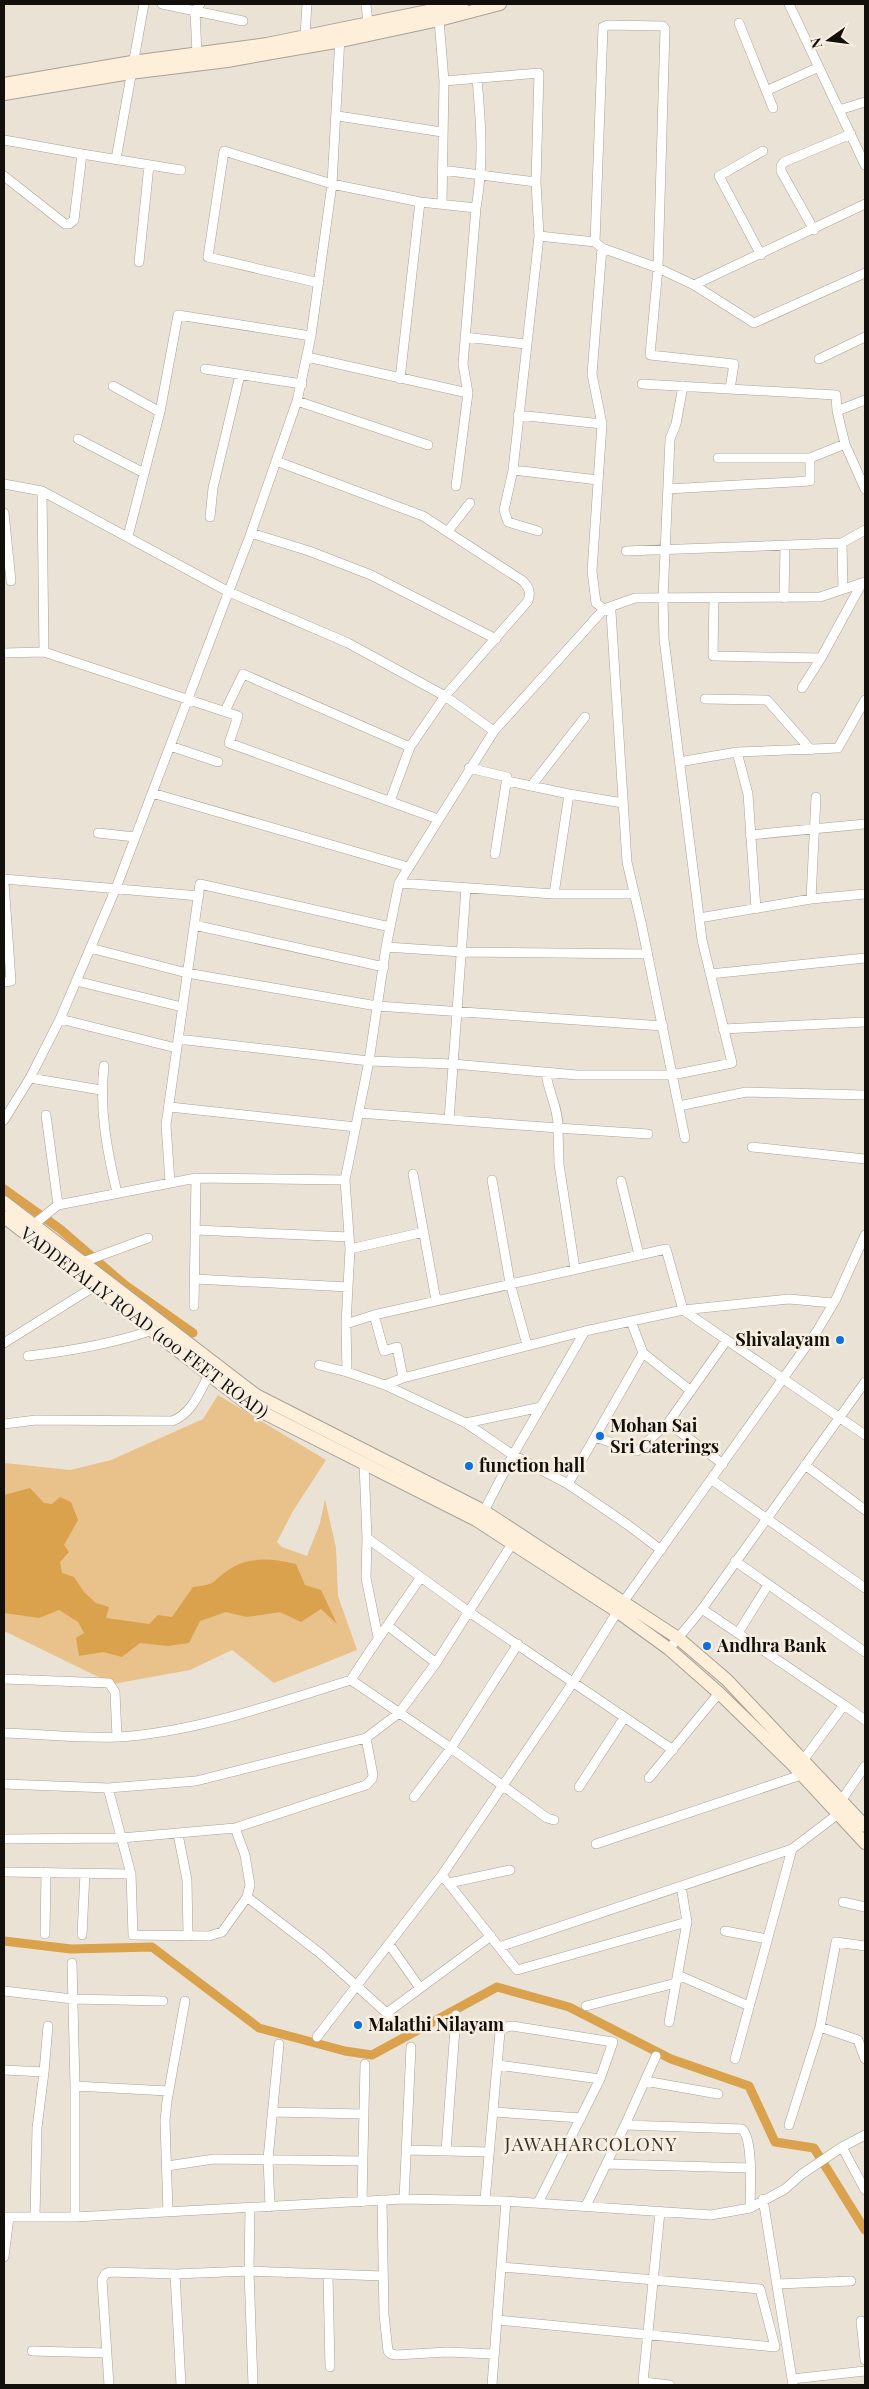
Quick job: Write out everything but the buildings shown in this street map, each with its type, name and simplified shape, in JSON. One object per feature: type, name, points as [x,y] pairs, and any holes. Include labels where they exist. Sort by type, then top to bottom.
[{"type":"main road","points":[[4,94],[197,54],[267,44],[305,36],[340,35],[368,24],[462,4]]},
{"type":"main road","points":[[4,84],[131,67],[227,61],[340,35],[438,20],[500,4]]},
{"type":"main road","points":[[4,1202],[41,1219],[256,1395],[484,1511],[621,1606],[678,1638],[727,1680],[804,1759],[865,1826]]},
{"type":"main road","name":"VADDEPALLY ROAD (100 FEET ROAD)","points":[[4,1217],[50,1254],[210,1373],[250,1406],[442,1501],[512,1544],[621,1606],[719,1693],[801,1775],[865,1843]]},
{"type":"street","points":[[116,159],[131,67],[144,4]]},
{"type":"street","points":[[162,4],[197,7],[243,21]]},
{"type":"street","points":[[305,36],[307,4]]},
{"type":"street","points":[[366,4],[368,24]]},
{"type":"street","points":[[789,4],[865,164]]},
{"type":"street","points":[[197,7],[197,54]]},
{"type":"street","points":[[438,20],[444,81],[442,204]]},
{"type":"street","points":[[739,23],[773,108]]},
{"type":"street","points":[[685,1138],[627,862],[611,612],[596,603],[592,571],[602,424],[592,374],[598,245],[603,27],[608,24],[663,26],[665,30],[658,268],[650,355],[734,364],[730,389]]},
{"type":"street","points":[[4,1120],[30,1078],[60,1019],[116,888],[251,534],[297,401],[308,357],[332,184],[338,116],[340,35]]},
{"type":"street","points":[[766,90],[819,68]]},
{"type":"street","points":[[444,81],[539,73],[536,182],[539,236],[513,470],[504,510],[508,522],[538,531]]},
{"type":"street","points":[[456,486],[468,393],[463,364],[476,208],[482,175],[482,136],[477,78]]},
{"type":"street","points":[[839,110],[865,102]]},
{"type":"street","points":[[338,116],[442,132]]},
{"type":"street","points":[[814,230],[781,171],[781,166],[784,162],[851,134]]},
{"type":"street","points":[[4,140],[181,170]]},
{"type":"street","points":[[319,283],[208,257],[224,150],[332,184],[420,202],[476,208]]},
{"type":"street","points":[[761,255],[719,176],[763,151]]},
{"type":"street","points":[[4,176],[65,224],[69,224],[74,220],[82,154]]},
{"type":"street","points":[[140,262],[149,165]]},
{"type":"street","points":[[442,170],[536,182]]},
{"type":"street","points":[[400,379],[420,202]]},
{"type":"street","points":[[694,285],[814,230],[865,204]]},
{"type":"street","points":[[539,236],[598,245],[658,268],[694,285],[754,323],[865,273]]},
{"type":"street","points":[[128,536],[160,412],[178,315],[311,336]]},
{"type":"street","points":[[465,337],[526,344]]},
{"type":"street","points":[[819,359],[865,337]]},
{"type":"street","points":[[308,357],[468,393]]},
{"type":"street","points":[[205,369],[302,384]]},
{"type":"street","points":[[210,517],[213,488],[240,375]]},
{"type":"street","points":[[642,384],[836,395],[837,411],[845,444],[865,489]]},
{"type":"street","points":[[113,386],[160,412]]},
{"type":"street","points":[[60,1019],[177,1044],[369,1061],[453,1064],[546,1073],[577,1075],[672,1075],[732,1063],[702,940],[664,639],[662,598],[670,439],[676,424],[683,386]]},
{"type":"street","points":[[837,411],[865,400]]},
{"type":"street","points":[[297,401],[428,445]]},
{"type":"street","points":[[518,415],[602,424]]},
{"type":"street","points":[[78,439],[144,473]]},
{"type":"street","points":[[718,458],[810,458],[845,444]]},
{"type":"street","points":[[668,489],[810,481],[810,458]]},
{"type":"street","points":[[276,461],[423,516],[523,581],[529,587],[528,601],[445,696],[410,747],[390,801]]},
{"type":"street","points":[[513,470],[598,480]]},
{"type":"street","points":[[4,487],[42,491],[229,592],[348,643],[445,696],[494,731]]},
{"type":"street","points":[[42,491],[44,652]]},
{"type":"street","points":[[448,531],[470,503]]},
{"type":"street","points":[[4,513],[11,581]]},
{"type":"street","points":[[626,550],[842,543],[865,530]]},
{"type":"street","points":[[251,534],[309,551],[370,575],[496,639]]},
{"type":"street","points":[[842,543],[843,589]]},
{"type":"street","points":[[784,598],[785,546]]},
{"type":"street","points":[[347,1372],[346,1324],[350,1248],[346,1180],[369,1061],[390,927],[399,883],[469,768],[494,731],[604,609],[635,598],[820,597],[864,582]]},
{"type":"street","points":[[802,688],[864,582]]},
{"type":"street","points":[[714,598],[713,656],[821,658]]},
{"type":"street","points":[[4,652],[44,652],[189,698],[238,716],[228,743],[438,819]]},
{"type":"street","points":[[225,711],[243,674],[410,747]]},
{"type":"street","points":[[706,699],[767,700],[811,750]]},
{"type":"street","points":[[679,762],[737,752],[838,748],[865,700]]},
{"type":"street","points":[[532,785],[585,717]]},
{"type":"street","points":[[170,746],[218,762]]},
{"type":"street","points":[[737,752],[748,794],[756,909]]},
{"type":"street","points":[[469,768],[507,777],[495,854]]},
{"type":"street","points":[[507,782],[532,785],[623,804]]},
{"type":"street","points":[[152,794],[408,868]]},
{"type":"street","points":[[554,894],[568,794]]},
{"type":"street","points":[[811,899],[816,797]]},
{"type":"street","points":[[750,835],[865,824]]},
{"type":"street","points":[[98,833],[135,837]]},
{"type":"street","points":[[4,982],[11,981],[4,880],[199,896]]},
{"type":"street","points":[[399,883],[554,894],[635,894]]},
{"type":"street","points":[[170,1182],[166,1126],[200,884],[390,927]]},
{"type":"street","points":[[449,1120],[466,888]]},
{"type":"street","points":[[699,918],[811,899],[865,894]]},
{"type":"street","points":[[194,925],[384,967]]},
{"type":"street","points":[[386,947],[462,952],[647,954]]},
{"type":"street","points":[[90,948],[188,973],[377,1006],[457,1010],[662,1026]]},
{"type":"street","points":[[710,974],[865,958]]},
{"type":"street","points":[[76,981],[182,1007]]},
{"type":"street","points":[[723,1029],[865,1022]]},
{"type":"street","points":[[104,1066],[101,1090],[104,1133],[117,1193]]},
{"type":"street","points":[[546,1073],[550,1096],[559,1114],[559,1164],[575,1269]]},
{"type":"street","points":[[30,1078],[101,1090]]},
{"type":"street","points":[[679,1106],[746,1092],[865,1095]]},
{"type":"street","points":[[170,1107],[356,1127]]},
{"type":"street","points":[[359,1113],[648,1134]]},
{"type":"street","points":[[46,1116],[58,1205]]},
{"type":"street","points":[[752,1147],[865,1159]]},
{"type":"street","points":[[413,1174],[436,1300]]},
{"type":"street","points":[[41,1219],[58,1205],[196,1178],[346,1180]]},
{"type":"street","points":[[194,1306],[196,1178]]},
{"type":"street","points":[[492,1180],[510,1283],[527,1345]]},
{"type":"street","points":[[621,1181],[639,1255]]},
{"type":"street","points":[[196,1230],[349,1237]]},
{"type":"street","points":[[350,1248],[424,1232]]},
{"type":"street","points":[[318,2037],[356,1984],[442,1875],[574,1681],[621,1606],[817,1331],[833,1303],[865,1235]]},
{"type":"street","points":[[91,1259],[148,1238]]},
{"type":"street","points":[[346,1324],[436,1300],[666,1249],[684,1310],[726,1341],[865,1435]]},
{"type":"street","points":[[195,1279],[348,1287]]},
{"type":"street","points":[[4,1342],[95,1286]]},
{"type":"street","points":[[385,1385],[402,1378],[527,1345],[684,1310],[789,1299],[833,1303]]},
{"type":"street","points":[[374,1315],[384,1351],[397,1347],[402,1378]]},
{"type":"street","points":[[631,1321],[643,1353],[691,1391]]},
{"type":"street","points":[[28,1356],[69,1352],[118,1342],[153,1330]]},
{"type":"street","points":[[484,1511],[513,1455],[586,1331]]},
{"type":"street","points":[[595,1438],[637,1451],[668,1423],[726,1341]]},
{"type":"street","points":[[568,1484],[643,1353]]},
{"type":"street","points":[[319,1365],[385,1385],[466,1423],[513,1455],[568,1484],[628,1525],[660,1550]]},
{"type":"street","points":[[4,1424],[36,1420],[172,1421],[182,1418],[191,1408],[210,1373]]},
{"type":"street","points":[[669,1649],[702,1609],[865,1382]]},
{"type":"street","points":[[466,1423],[541,1407]]},
{"type":"street","points":[[668,1423],[723,1464]]},
{"type":"street","points":[[364,1464],[367,1538],[366,1578],[378,1637]]},
{"type":"street","points":[[805,1465],[865,1510]]},
{"type":"street","points":[[712,1480],[768,1517],[865,1588]]},
{"type":"street","points":[[367,1538],[469,1612],[574,1681],[624,1718],[673,1750]]},
{"type":"street","points":[[4,1784],[108,1788],[196,1781],[366,1738],[399,1713],[436,1663],[512,1544]]},
{"type":"street","points":[[735,1561],[865,1652]]},
{"type":"street","points":[[4,1733],[117,1737],[158,1732],[226,1717],[351,1680],[378,1637],[388,1626],[421,1577]]},
{"type":"street","points":[[738,1633],[768,1585]]},
{"type":"street","points":[[702,1609],[865,1720]]},
{"type":"street","points":[[388,1626],[436,1663]]},
{"type":"street","points":[[414,1797],[451,1748],[518,1644]]},
{"type":"street","points":[[4,1679],[109,1683],[114,1692],[117,1737]]},
{"type":"street","points":[[351,1680],[451,1748],[547,1818],[554,1820]]},
{"type":"street","points":[[650,1778],[719,1693]]},
{"type":"street","points":[[804,1759],[844,1705]]},
{"type":"street","points":[[579,1787],[624,1718]]},
{"type":"street","points":[[4,1839],[121,1838],[235,1828],[366,1785],[373,1775],[366,1738]]},
{"type":"street","points":[[842,1801],[865,1766]]},
{"type":"street","points":[[596,1844],[801,1775]]},
{"type":"street","points":[[108,1788],[131,1874],[134,1935],[209,1936],[222,1932],[247,1898],[250,1885],[246,1855],[235,1828]]},
{"type":"street","points":[[499,1946],[792,1849],[838,1814]]},
{"type":"street","points":[[178,1834],[187,1880],[188,1936]]},
{"type":"street","points":[[734,2059],[792,1849]]},
{"type":"street","points":[[449,1883],[510,1870]]},
{"type":"street","points":[[4,1872],[131,1874]]},
{"type":"street","points":[[44,1934],[46,1872]]},
{"type":"street","points":[[82,1935],[85,1873]]},
{"type":"street","points":[[442,1875],[517,1970],[687,1922]]},
{"type":"street","points":[[669,2022],[687,1922],[681,1886]]},
{"type":"street","points":[[247,1898],[298,1936],[356,1984],[400,2025]]},
{"type":"street","points":[[843,1902],[865,1907]]},
{"type":"street","points":[[725,1932],[767,1939]]},
{"type":"street","points":[[388,2012],[491,1936]]},
{"type":"street","points":[[790,2125],[820,2027],[836,1942],[865,1946]]},
{"type":"street","points":[[388,1944],[420,1988]]},
{"type":"street","points":[[72,1963],[75,2086],[75,2216]]},
{"type":"street","points":[[586,2006],[677,1979],[749,2006]]},
{"type":"street","points":[[4,1991],[73,2000],[163,2001]]},
{"type":"street","points":[[168,2212],[165,2121],[168,2091],[185,2002]]},
{"type":"street","points":[[446,2151],[456,2015]]},
{"type":"street","points":[[35,2217],[37,2128],[48,2026]]},
{"type":"street","points":[[485,2200],[500,2032],[506,2027],[512,2026],[613,2042],[600,2079],[538,2203]]},
{"type":"street","points":[[820,2027],[858,2040],[865,2059]]},
{"type":"street","points":[[270,2207],[268,2159],[279,2044]]},
{"type":"street","points":[[404,2199],[411,2047]]},
{"type":"street","points":[[586,2206],[656,2056]]},
{"type":"street","points":[[362,2202],[364,2064]]},
{"type":"street","points":[[498,2065],[600,2079]]},
{"type":"street","points":[[4,2070],[44,2072]]},
{"type":"street","points":[[645,2081],[718,2094]]},
{"type":"street","points":[[75,2086],[168,2091]]},
{"type":"street","points":[[272,2112],[364,2114]]},
{"type":"street","points":[[494,2112],[581,2118]]},
{"type":"street","points":[[625,2125],[739,2128],[746,2132],[750,2168],[750,2208]]},
{"type":"street","points":[[4,2257],[7,2217],[168,2212],[404,2199],[506,2201],[711,2215],[750,2208],[763,2199],[785,2189],[802,2174],[865,2134]]},
{"type":"street","points":[[842,2147],[865,2190]]},
{"type":"street","points":[[406,2150],[489,2152]]},
{"type":"street","points":[[167,2166],[214,2159],[363,2162]]},
{"type":"street","points":[[607,2164],[750,2168]]},
{"type":"street","points":[[763,2199],[793,2382],[865,2371]]},
{"type":"street","points":[[382,2200],[384,2315],[388,2351],[391,2354],[437,2354],[448,2352],[493,2354]]},
{"type":"street","points":[[492,2385],[506,2201]]},
{"type":"street","points":[[250,2208],[249,2271],[253,2385]]},
{"type":"street","points":[[660,2212],[643,2382],[670,2385]]},
{"type":"street","points":[[497,2320],[775,2347],[760,2289],[501,2267]]},
{"type":"street","points":[[109,2385],[102,2280],[105,2274],[116,2271],[175,2274],[249,2271],[328,2276],[383,2276]]},
{"type":"street","points":[[175,2274],[181,2385]]},
{"type":"street","points":[[328,2276],[330,2367]]},
{"type":"street","points":[[777,2284],[850,2281]]},
{"type":"street","points":[[862,2320],[865,2360]]},
{"type":"street","points":[[32,2351],[107,2353]]},
{"type":"shaded area","points":[[218,1395],[326,1460],[293,1511],[277,1542],[282,1547],[307,1556],[320,1523],[325,1499],[336,1548],[338,1596],[357,1650],[274,1683],[232,1650],[190,1670],[113,1684],[4,1631],[4,1457],[5,1463],[70,1470],[111,1460],[203,1419]]},
{"type":"shaded area","points":[[30,1488],[44,1503],[52,1504],[60,1497],[71,1502],[78,1520],[64,1545],[69,1552],[60,1562],[62,1573],[74,1577],[84,1592],[96,1603],[109,1607],[106,1618],[149,1624],[158,1615],[172,1617],[193,1587],[212,1583],[227,1571],[244,1562],[269,1560],[296,1564],[305,1585],[321,1590],[337,1624],[321,1609],[301,1622],[280,1612],[247,1617],[226,1612],[200,1621],[189,1643],[168,1646],[140,1643],[122,1657],[103,1652],[79,1656],[76,1638],[84,1633],[78,1622],[59,1610],[39,1618],[4,1613],[4,1495]]},
{"type":"waterway","points":[[4,1189],[60,1229],[125,1285],[193,1333]]},
{"type":"waterway","points":[[4,1941],[71,1949],[152,1947],[259,2028],[345,2051],[372,2055],[497,1987],[569,2007],[671,2059],[749,2086],[775,2142],[814,2148],[865,2230]]},
{"type":"place","name":"Shivalayam","points":[[840,1340]]},
{"type":"place","name":"Mohan Sai Sri Caterings","points":[[600,1436]]},
{"type":"place","name":"function hall","points":[[469,1466]]},
{"type":"place","name":"Andhra Bank","points":[[707,1646]]},
{"type":"place","name":"Malathi Nilayam","points":[[358,2025]]},
{"type":"district","name":"JAWAHARCOLONY","points":[[591,2144]]}]
